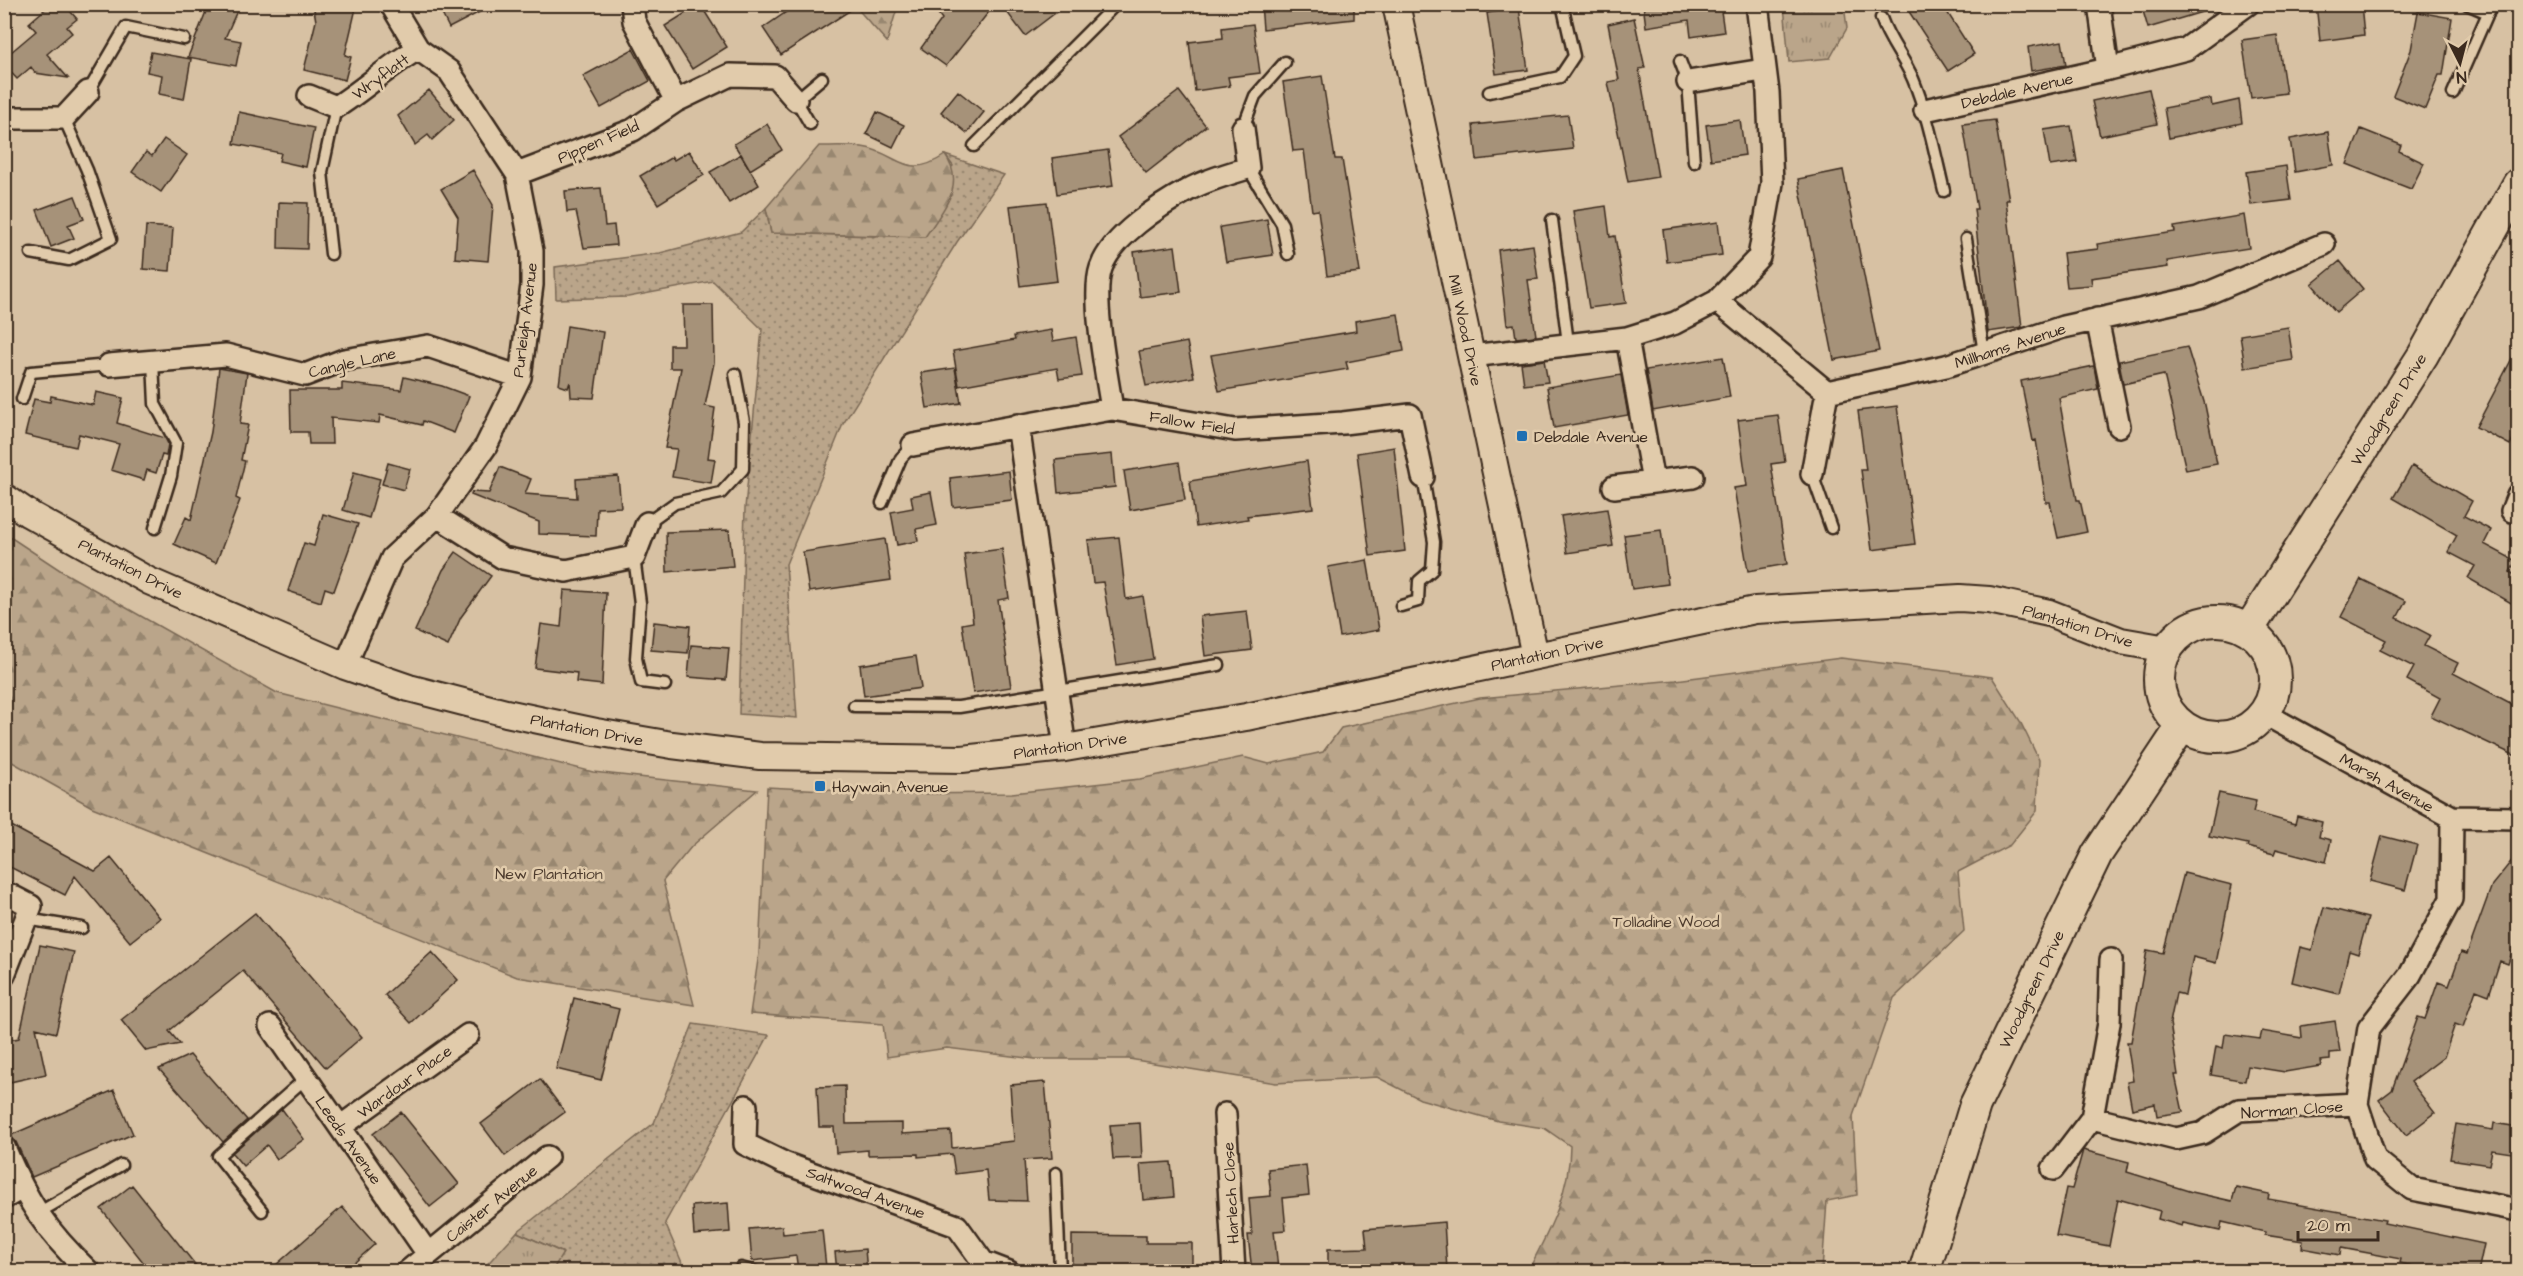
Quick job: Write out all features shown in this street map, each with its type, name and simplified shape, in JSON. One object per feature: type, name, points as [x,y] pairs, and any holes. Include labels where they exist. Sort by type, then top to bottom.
[{"type":"main road","name":"Woodgreen Drive","points":[[2249,629],[2422,355],[2518,184]]},
{"type":"main road","points":[[2221,620],[2249,629],[2270,652],[2276,688],[2265,714],[2237,735],[2207,737],[2182,726],[2163,702],[2159,671],[2167,649],[2191,626],[2221,620]]},
{"type":"main road","name":"Woodgreen Drive","points":[[1924,1272],[1975,1105],[2097,854],[2182,726]]},
{"type":"street","name":"Purleigh Avenue","points":[[345,666],[392,558],[438,516],[486,446],[520,377],[532,285],[532,251],[517,174],[449,71],[418,49],[391,4]]},
{"type":"street","points":[[632,4],[634,21],[676,101]]},
{"type":"street","name":"Mill Wood Drive","points":[[1396,4],[1535,656]]},
{"type":"street","points":[[1471,356],[1627,338],[1675,323],[1717,301],[1759,257],[1772,183],[1768,92],[1763,70],[1756,4]]},
{"type":"street","points":[[2099,4],[2108,69]]},
{"type":"street","name":"Debdale Avenue","points":[[1925,110],[2186,49],[2248,4]]},
{"type":"street","name":"Wryflatt","points":[[309,96],[336,107],[363,90],[391,65],[418,49]]},
{"type":"street","points":[[1688,82],[1763,70]]},
{"type":"street","name":"Pippen Field","points":[[517,174],[633,130],[676,101],[730,75],[775,76],[796,100]]},
{"type":"street","points":[[4,118],[64,118],[88,92]]},
{"type":"street","points":[[1112,409],[1098,309],[1100,268],[1119,238],[1144,219],[1189,189],[1248,168],[1243,128]]},
{"type":"street","name":"Millhams Avenue","points":[[1827,392],[1946,366],[2063,327],[2199,297],[2324,244]]},
{"type":"street","points":[[1717,301],[1827,392],[1812,474]]},
{"type":"street","points":[[2097,319],[2119,426]]},
{"type":"street","points":[[1627,338],[1653,482]]},
{"type":"street","name":"Cangle Lane","points":[[109,365],[226,354],[305,375],[344,360],[428,346],[520,377]]},
{"type":"street","name":"Fallow Field","points":[[913,445],[1112,409],[1235,430],[1343,423],[1410,415],[1423,477]]},
{"type":"street","points":[[1018,425],[1065,748]]},
{"type":"street","points":[[1614,488],[1693,477]]},
{"type":"street","name":"Plantation Drive","points":[[4,496],[29,514],[149,581],[345,666],[409,688],[506,713],[672,745],[760,756],[963,759],[1065,748],[1245,717],[1755,610],[1960,598],[1989,600],[2049,613],[2121,641],[2167,649]]},
{"type":"street","points":[[438,516],[503,558],[566,571],[634,557],[647,523]]},
{"type":"street","name":"Marsh Avenue","points":[[2265,714],[2452,817],[2518,818]]},
{"type":"street","points":[[2452,817],[2451,899],[2410,975],[2369,1028],[2357,1104],[2375,1159],[2412,1189],[2518,1210]]},
{"type":"street","points":[[4,892],[29,912],[4,975]]},
{"type":"street","points":[[2053,1169],[2092,1118],[2109,1023],[2111,960]]},
{"type":"street","name":"Leeds Avenue","points":[[270,1026],[428,1254]]},
{"type":"street","name":"Wardour Place","points":[[340,1127],[468,1035]]},
{"type":"street","name":"Norman Close","points":[[2092,1118],[2176,1139],[2203,1133],[2239,1110],[2357,1104]]},
{"type":"street","name":"Saltwood Avenue","points":[[746,1106],[745,1144],[784,1163],[957,1226],[978,1267],[1009,1272]]},
{"type":"street","name":"Harlech Close","points":[[1226,1114],[1234,1272]]},
{"type":"street","points":[[4,1147],[13,1193],[38,1213],[56,1240],[89,1272]]},
{"type":"street","name":"Caister Avenue","points":[[407,1272],[547,1157]]},
{"type":"lane","points":[[974,146],[1116,4]]},
{"type":"lane","points":[[1489,92],[1560,77],[1574,56],[1562,4]]},
{"type":"lane","points":[[2453,93],[2490,9],[2467,4]]},
{"type":"lane","points":[[1881,18],[1887,36],[1912,76],[1925,110],[1944,191]]},
{"type":"lane","points":[[88,92],[126,27],[184,39]]},
{"type":"lane","points":[[1680,61],[1688,82],[1694,162]]},
{"type":"lane","points":[[1243,128],[1255,96],[1285,62]]},
{"type":"lane","points":[[810,124],[796,100],[822,78]]},
{"type":"lane","points":[[331,254],[322,172],[336,107]]},
{"type":"lane","points":[[31,253],[69,260],[111,239],[87,170],[64,118]]},
{"type":"lane","points":[[1248,168],[1282,224],[1288,254]]},
{"type":"lane","points":[[1552,220],[1568,343]]},
{"type":"lane","points":[[1966,238],[1984,354]]},
{"type":"lane","points":[[153,361],[155,404],[176,443],[171,476],[155,528]]},
{"type":"lane","points":[[22,399],[31,372],[109,365]]},
{"type":"lane","points":[[647,523],[675,503],[721,493],[743,469],[744,422],[735,374]]},
{"type":"lane","points":[[882,503],[901,458],[913,445]]},
{"type":"lane","points":[[1812,474],[1832,528]]},
{"type":"lane","points":[[1401,606],[1418,601],[1419,582],[1432,570],[1434,542],[1423,477]]},
{"type":"lane","points":[[634,557],[640,603],[636,658],[641,682],[665,685]]},
{"type":"lane","points":[[854,706],[960,707],[1219,665]]},
{"type":"lane","points":[[29,912],[82,928]]},
{"type":"lane","points":[[262,1211],[218,1156],[306,1078]]},
{"type":"lane","points":[[38,1213],[121,1165]]},
{"type":"lane","points":[[1056,1173],[1060,1272]]},
{"type":"lane","points":[[741,1268],[756,1272]]},
{"type":"green space","points":[[854,5],[898,5],[887,42]]},
{"type":"green space","points":[[1784,5],[1844,5],[1847,28],[1830,58],[1789,62]]},
{"type":"green space","points":[[819,146],[862,147],[911,166],[931,163],[945,155],[954,177],[950,198],[925,237],[771,233],[766,208]]},
{"type":"green space","points":[[945,155],[1004,175],[957,242],[843,424],[786,564],[797,718],[739,714],[745,508],[762,329],[713,281],[628,297],[556,299],[555,267],[660,253],[741,232],[766,208],[771,233],[875,236],[953,166]]},
{"type":"green space","name":"New Plantation","points":[[4,533],[63,572],[277,693],[593,772],[757,790],[692,846],[663,881],[694,1005],[517,977],[92,807],[5,758]]},
{"type":"green space","name":"Tolladine Wood","points":[[1841,658],[1992,677],[2020,721],[2039,760],[2037,811],[2010,845],[1958,872],[1964,931],[1894,998],[1853,1116],[1857,1195],[1827,1201],[1822,1271],[1528,1271],[1557,1211],[1566,1179],[1570,1146],[1544,1128],[1498,1121],[1420,1099],[1377,1077],[1276,1083],[1129,1059],[1035,1059],[947,1048],[887,1057],[883,1024],[750,1014],[759,953],[767,787],[903,794],[1012,793],[1140,779],[1243,757],[1269,764],[1323,752],[1341,728],[1480,698],[1676,680]]},
{"type":"green space","points":[[693,1024],[769,1035],[665,1223],[683,1265],[702,1271],[552,1271],[562,1252],[517,1232],[654,1123]]},
{"type":"green space","points":[[517,1232],[563,1253],[552,1271],[481,1271]]},
{"type":"building","points":[[51,4],[64,4],[77,19],[67,27],[72,33],[47,54],[68,78],[35,73],[31,67],[17,79],[4,65],[4,58],[36,31],[29,23]]},
{"type":"building","points":[[209,4],[240,4],[225,38],[241,41],[236,66],[188,57]]},
{"type":"building","points":[[313,4],[357,4],[345,55],[351,57],[345,80],[304,70],[316,21]]},
{"type":"building","points":[[437,4],[495,4],[449,28]]},
{"type":"building","points":[[700,4],[727,47],[692,69],[665,26]]},
{"type":"building","points":[[798,4],[860,4],[781,55],[763,28]]},
{"type":"building","points":[[931,4],[995,4],[946,66],[921,48],[942,19]]},
{"type":"building","points":[[1001,4],[1067,4],[1025,36]]},
{"type":"building","points":[[1261,4],[1354,4],[1354,19],[1263,29]]},
{"type":"building","points":[[1643,4],[1720,4],[1724,32],[1691,37],[1689,20],[1646,27]]},
{"type":"building","points":[[1904,4],[1942,4],[1974,54],[1948,71]]},
{"type":"building","points":[[2141,4],[2208,4],[2209,10],[2148,28]]},
{"type":"building","points":[[2316,4],[2361,4],[2364,35],[2320,41]]},
{"type":"building","points":[[1519,8],[1528,70],[1496,74],[1487,13]]},
{"type":"building","points":[[2418,12],[2452,18],[2443,75],[2439,75],[2425,109],[2393,96],[2411,50]]},
{"type":"building","points":[[1634,18],[1645,68],[1639,69],[1658,177],[1628,182],[1608,82],[1619,80],[1608,24]]},
{"type":"building","points":[[1253,24],[1260,73],[1228,77],[1230,86],[1195,91],[1189,42],[1223,38],[1222,28]]},
{"type":"building","points":[[2277,35],[2286,93],[2251,98],[2242,40]]},
{"type":"building","points":[[2062,41],[2066,65],[2031,71],[2028,47]]},
{"type":"building","points":[[633,49],[650,81],[601,108],[583,76]]},
{"type":"building","points":[[151,52],[191,59],[184,99],[159,94],[162,75],[147,72]]},
{"type":"building","points":[[1322,76],[1335,159],[1342,159],[1360,272],[1327,276],[1318,210],[1312,211],[1304,150],[1293,151],[1283,82]]},
{"type":"building","points":[[2149,89],[2157,124],[2100,136],[2092,101]]},
{"type":"building","points":[[429,90],[454,120],[432,140],[428,135],[415,145],[398,116]]},
{"type":"building","points":[[958,91],[984,112],[967,133],[941,112]]},
{"type":"building","points":[[1179,91],[1206,126],[1146,173],[1118,137]]},
{"type":"building","points":[[2211,99],[2212,106],[2239,100],[2242,123],[2169,138],[2164,108]]},
{"type":"building","points":[[239,112],[314,128],[306,167],[279,161],[281,153],[234,144]]},
{"type":"building","points":[[877,112],[904,125],[893,147],[866,134]]},
{"type":"building","points":[[1568,115],[1573,149],[1477,160],[1473,125]]},
{"type":"building","points":[[1740,120],[1745,155],[1711,160],[1706,125]]},
{"type":"building","points":[[1995,120],[2009,200],[2006,200],[2022,327],[1988,332],[1974,209],[1977,209],[1963,124]]},
{"type":"building","points":[[767,124],[782,150],[750,170],[734,144]]},
{"type":"building","points":[[2071,126],[2077,162],[2050,166],[2044,130]]},
{"type":"building","points":[[2361,129],[2401,145],[2399,151],[2424,163],[2411,189],[2347,164]]},
{"type":"building","points":[[2328,132],[2333,165],[2295,172],[2290,139]]},
{"type":"building","points":[[164,139],[187,155],[161,192],[132,172],[146,152],[152,156]]},
{"type":"building","points":[[1108,150],[1113,186],[1057,194],[1052,158]]},
{"type":"building","points":[[689,151],[704,175],[658,204],[640,176],[672,157],[674,160]]},
{"type":"building","points":[[741,154],[759,185],[729,203],[710,172]]},
{"type":"building","points":[[2286,166],[2291,200],[2251,205],[2246,172]]},
{"type":"building","points":[[473,170],[493,205],[488,261],[455,258],[458,217],[441,189]]},
{"type":"building","points":[[1843,170],[1879,351],[1834,360],[1798,179]]},
{"type":"building","points":[[601,188],[605,226],[614,225],[616,245],[584,248],[576,211],[567,212],[565,191]]},
{"type":"building","points":[[75,196],[84,219],[68,225],[74,238],[51,247],[37,210]]},
{"type":"building","points":[[279,202],[308,203],[307,249],[278,248]]},
{"type":"building","points":[[1047,202],[1057,281],[1020,286],[1010,206]]},
{"type":"building","points":[[1606,206],[1610,237],[1615,236],[1626,303],[1589,308],[1573,211]]},
{"type":"building","points":[[2244,215],[2249,248],[2167,261],[2168,267],[2091,278],[2092,285],[2067,287],[2063,253],[2098,249],[2097,244],[2175,232],[2174,227]]},
{"type":"building","points":[[1267,219],[1273,255],[1226,262],[1220,227]]},
{"type":"building","points":[[1718,222],[1722,255],[1667,262],[1663,230]]},
{"type":"building","points":[[146,226],[173,228],[170,271],[143,269]]},
{"type":"building","points":[[1533,245],[1538,279],[1528,280],[1536,336],[1516,338],[1514,324],[1507,325],[1498,250]]},
{"type":"building","points":[[1175,246],[1181,292],[1140,297],[1134,252]]},
{"type":"building","points":[[2340,261],[2363,289],[2336,312],[2312,284]]},
{"type":"building","points":[[683,305],[713,305],[714,363],[705,406],[715,408],[708,458],[715,459],[711,483],[672,477],[677,449],[665,448],[681,368],[670,368],[670,345],[684,345]]},
{"type":"building","points":[[1398,314],[1404,351],[1346,362],[1348,369],[1219,391],[1211,355],[1356,331],[1355,321]]},
{"type":"building","points":[[567,326],[603,332],[594,398],[571,397],[570,382],[568,388],[559,385]]},
{"type":"building","points":[[2288,327],[2293,360],[2245,368],[2240,335]]},
{"type":"building","points":[[1051,330],[1053,341],[1076,337],[1082,376],[1059,379],[1057,368],[959,386],[953,351],[1015,340],[1014,336]]},
{"type":"building","points":[[1187,342],[1194,377],[1146,386],[1139,351]]},
{"type":"building","points":[[2187,347],[2205,405],[2217,464],[2186,470],[2164,375],[2123,384],[2119,361]]},
{"type":"building","points":[[2518,347],[2518,429],[2510,445],[2476,427]]},
{"type":"building","points":[[1723,357],[1730,397],[1653,411],[1646,370]]},
{"type":"building","points":[[1544,360],[1548,382],[1524,385],[1521,363]]},
{"type":"building","points":[[2094,366],[2098,389],[2059,398],[2077,500],[2080,500],[2087,532],[2058,538],[2050,502],[2046,502],[2036,440],[2033,441],[2021,381]]},
{"type":"building","points":[[219,368],[247,373],[240,424],[248,425],[241,460],[245,461],[236,498],[240,500],[216,563],[174,544],[186,517],[191,520],[211,432]]},
{"type":"building","points":[[955,368],[961,403],[927,408],[921,373]]},
{"type":"building","points":[[1621,375],[1628,415],[1554,428],[1547,387]]},
{"type":"building","points":[[404,377],[442,386],[469,396],[454,433],[423,421],[422,425],[380,415],[379,423],[331,418],[332,444],[309,444],[308,432],[291,432],[290,390],[342,390],[342,383],[401,390]]},
{"type":"building","points":[[96,392],[123,398],[117,423],[165,438],[168,444],[166,456],[162,455],[156,473],[147,470],[144,480],[111,470],[119,444],[79,434],[76,447],[25,435],[34,399],[50,402],[51,396],[93,405]]},
{"type":"building","points":[[1897,406],[1915,544],[1872,550],[1861,470],[1866,470],[1858,411]]},
{"type":"building","points":[[1778,415],[1785,462],[1771,464],[1787,564],[1748,571],[1734,488],[1747,486],[1738,420]]},
{"type":"building","points":[[1394,447],[1405,551],[1370,556],[1357,453]]},
{"type":"building","points":[[1112,454],[1115,487],[1058,493],[1055,460]]},
{"type":"building","points":[[1307,461],[1313,508],[1247,516],[1248,519],[1196,527],[1190,481]]},
{"type":"building","points":[[1179,462],[1185,500],[1130,510],[1124,471]]},
{"type":"building","points":[[388,463],[410,469],[404,490],[382,484]]},
{"type":"building","points":[[2412,466],[2472,501],[2464,516],[2491,530],[2484,544],[2516,561],[2510,572],[2518,577],[2518,607],[2468,578],[2475,566],[2448,552],[2457,535],[2393,498]]},
{"type":"building","points":[[500,467],[531,479],[525,494],[577,498],[576,479],[618,476],[621,507],[597,508],[596,536],[539,534],[539,522],[471,495],[472,492],[489,493]]},
{"type":"building","points":[[1009,471],[1012,500],[953,507],[950,478]]},
{"type":"building","points":[[354,472],[380,479],[369,518],[343,510]]},
{"type":"building","points":[[931,492],[937,525],[916,529],[918,541],[897,545],[891,512],[913,508],[911,496]]},
{"type":"building","points":[[1607,509],[1613,546],[1567,553],[1561,516]]},
{"type":"building","points":[[323,514],[358,524],[334,591],[325,588],[321,602],[288,591],[304,543],[314,546]]},
{"type":"building","points":[[729,530],[733,566],[667,572],[666,532]]},
{"type":"building","points":[[1661,530],[1668,584],[1632,589],[1624,535]]},
{"type":"building","points":[[1119,537],[1126,599],[1143,596],[1153,659],[1117,665],[1103,582],[1093,583],[1088,540]]},
{"type":"building","points":[[885,539],[891,580],[809,592],[803,552]]},
{"type":"building","points":[[1002,549],[1009,598],[998,600],[1011,687],[973,693],[962,624],[973,622],[964,554]]},
{"type":"building","points":[[456,552],[491,576],[461,617],[448,646],[415,631],[443,570]]},
{"type":"building","points":[[1367,560],[1379,630],[1340,637],[1328,567]]},
{"type":"building","points":[[2361,579],[2406,601],[2397,618],[2430,635],[2424,646],[2458,663],[2453,673],[2518,707],[2518,757],[2431,716],[2440,698],[2407,680],[2414,667],[2380,650],[2386,640],[2341,617]]},
{"type":"building","points":[[564,590],[606,593],[602,685],[576,682],[577,673],[535,668],[541,624],[561,627]]},
{"type":"building","points":[[1247,611],[1252,650],[1205,656],[1200,616]]},
{"type":"building","points":[[654,622],[690,626],[688,653],[651,650]]},
{"type":"building","points":[[691,645],[729,648],[726,680],[688,677]]},
{"type":"building","points":[[916,656],[921,688],[864,696],[860,665]]},
{"type":"building","points":[[2219,793],[2256,801],[2253,812],[2295,824],[2297,816],[2322,822],[2319,837],[2331,840],[2326,862],[2276,849],[2274,854],[2247,847],[2248,844],[2209,836]]},
{"type":"building","points":[[4,822],[95,871],[111,858],[160,918],[130,942],[75,876],[65,895],[4,864]]},
{"type":"building","points":[[2382,836],[2417,845],[2405,890],[2370,881]]},
{"type":"building","points":[[2518,853],[2518,934],[2508,964],[2500,961],[2489,995],[2476,990],[2463,1027],[2455,1024],[2444,1057],[2411,1082],[2435,1113],[2406,1135],[2379,1100],[2392,1090],[2418,1017],[2425,1019],[2438,982],[2449,986],[2461,952],[2467,954],[2492,885]]},
{"type":"building","points":[[2184,873],[2232,885],[2216,963],[2193,957],[2185,995],[2176,993],[2170,1023],[2178,1075],[2175,1075],[2183,1112],[2157,1116],[2155,1104],[2132,1109],[2127,1082],[2133,1081],[2127,1042],[2131,1042],[2147,950],[2163,953]]},
{"type":"building","points":[[2324,907],[2368,918],[2358,954],[2349,951],[2339,994],[2292,982],[2300,947],[2312,950]]},
{"type":"building","points":[[255,913],[362,1037],[326,1068],[243,971],[169,1031],[180,1044],[146,1051],[121,1020]]},
{"type":"building","points":[[40,945],[74,952],[56,1033],[36,1028],[46,1074],[10,1082],[4,1058],[4,1041],[19,1038]]},
{"type":"building","points":[[432,952],[458,980],[411,1023],[385,995]]},
{"type":"building","points":[[574,998],[619,1009],[601,1080],[556,1069]]},
{"type":"building","points":[[2335,1021],[2340,1052],[2330,1053],[2330,1060],[2320,1061],[2321,1066],[2285,1072],[2248,1066],[2245,1081],[2211,1075],[2216,1046],[2223,1048],[2225,1034],[2260,1039],[2262,1031],[2302,1038],[2301,1026]]},
{"type":"building","points":[[190,1055],[247,1120],[223,1142],[159,1069]]},
{"type":"building","points":[[540,1079],[565,1112],[505,1156],[481,1124]]},
{"type":"building","points":[[1045,1082],[1052,1158],[1024,1160],[1027,1201],[989,1200],[986,1170],[955,1174],[952,1154],[918,1157],[918,1154],[868,1155],[868,1150],[836,1153],[834,1127],[819,1127],[817,1087],[845,1086],[846,1124],[902,1123],[902,1134],[951,1131],[952,1148],[1014,1141],[1010,1085]]},
{"type":"building","points":[[114,1090],[133,1134],[32,1177],[16,1142],[9,1136]]},
{"type":"building","points":[[282,1109],[304,1139],[277,1159],[267,1145],[243,1166],[232,1153]]},
{"type":"building","points":[[401,1112],[459,1184],[430,1207],[373,1134]]},
{"type":"building","points":[[1140,1123],[1142,1158],[1113,1159],[1110,1125]]},
{"type":"building","points":[[2494,1123],[2518,1127],[2518,1154],[2492,1150],[2489,1165],[2450,1159],[2456,1124],[2493,1130]]},
{"type":"building","points":[[2083,1150],[2129,1162],[2127,1172],[2192,1192],[2232,1201],[2236,1187],[2269,1194],[2268,1199],[2385,1220],[2384,1223],[2484,1244],[2478,1272],[2437,1272],[2400,1263],[2401,1259],[2341,1248],[2340,1255],[2302,1248],[2303,1241],[2265,1235],[2265,1232],[2222,1222],[2220,1231],[2183,1223],[2182,1226],[2158,1219],[2160,1211],[2118,1199],[2109,1246],[2056,1236],[2066,1188],[2072,1189]]},
{"type":"building","points":[[1171,1162],[1174,1197],[1143,1200],[1140,1164]]},
{"type":"building","points":[[1306,1165],[1309,1195],[1283,1198],[1286,1230],[1274,1231],[1278,1269],[1252,1272],[1248,1235],[1252,1235],[1249,1198],[1271,1196],[1268,1169]]},
{"type":"building","points":[[132,1185],[201,1272],[151,1272],[101,1209]]},
{"type":"building","points":[[728,1203],[730,1232],[694,1235],[692,1206]]},
{"type":"building","points":[[342,1207],[375,1244],[344,1272],[268,1272]]},
{"type":"building","points":[[1444,1222],[1447,1270],[1328,1272],[1328,1249],[1367,1248],[1365,1229]]},
{"type":"building","points":[[782,1226],[783,1234],[822,1230],[826,1267],[798,1270],[796,1256],[752,1261],[749,1229]]},
{"type":"building","points":[[1072,1235],[1146,1236],[1146,1243],[1192,1243],[1192,1272],[1072,1272]]},
{"type":"building","points":[[865,1249],[867,1272],[837,1272],[835,1252]]},
{"type":"place","name":"Debdale Avenue","points":[[1522,436]]},
{"type":"place","name":"Haywain Avenue","points":[[820,786]]}]
